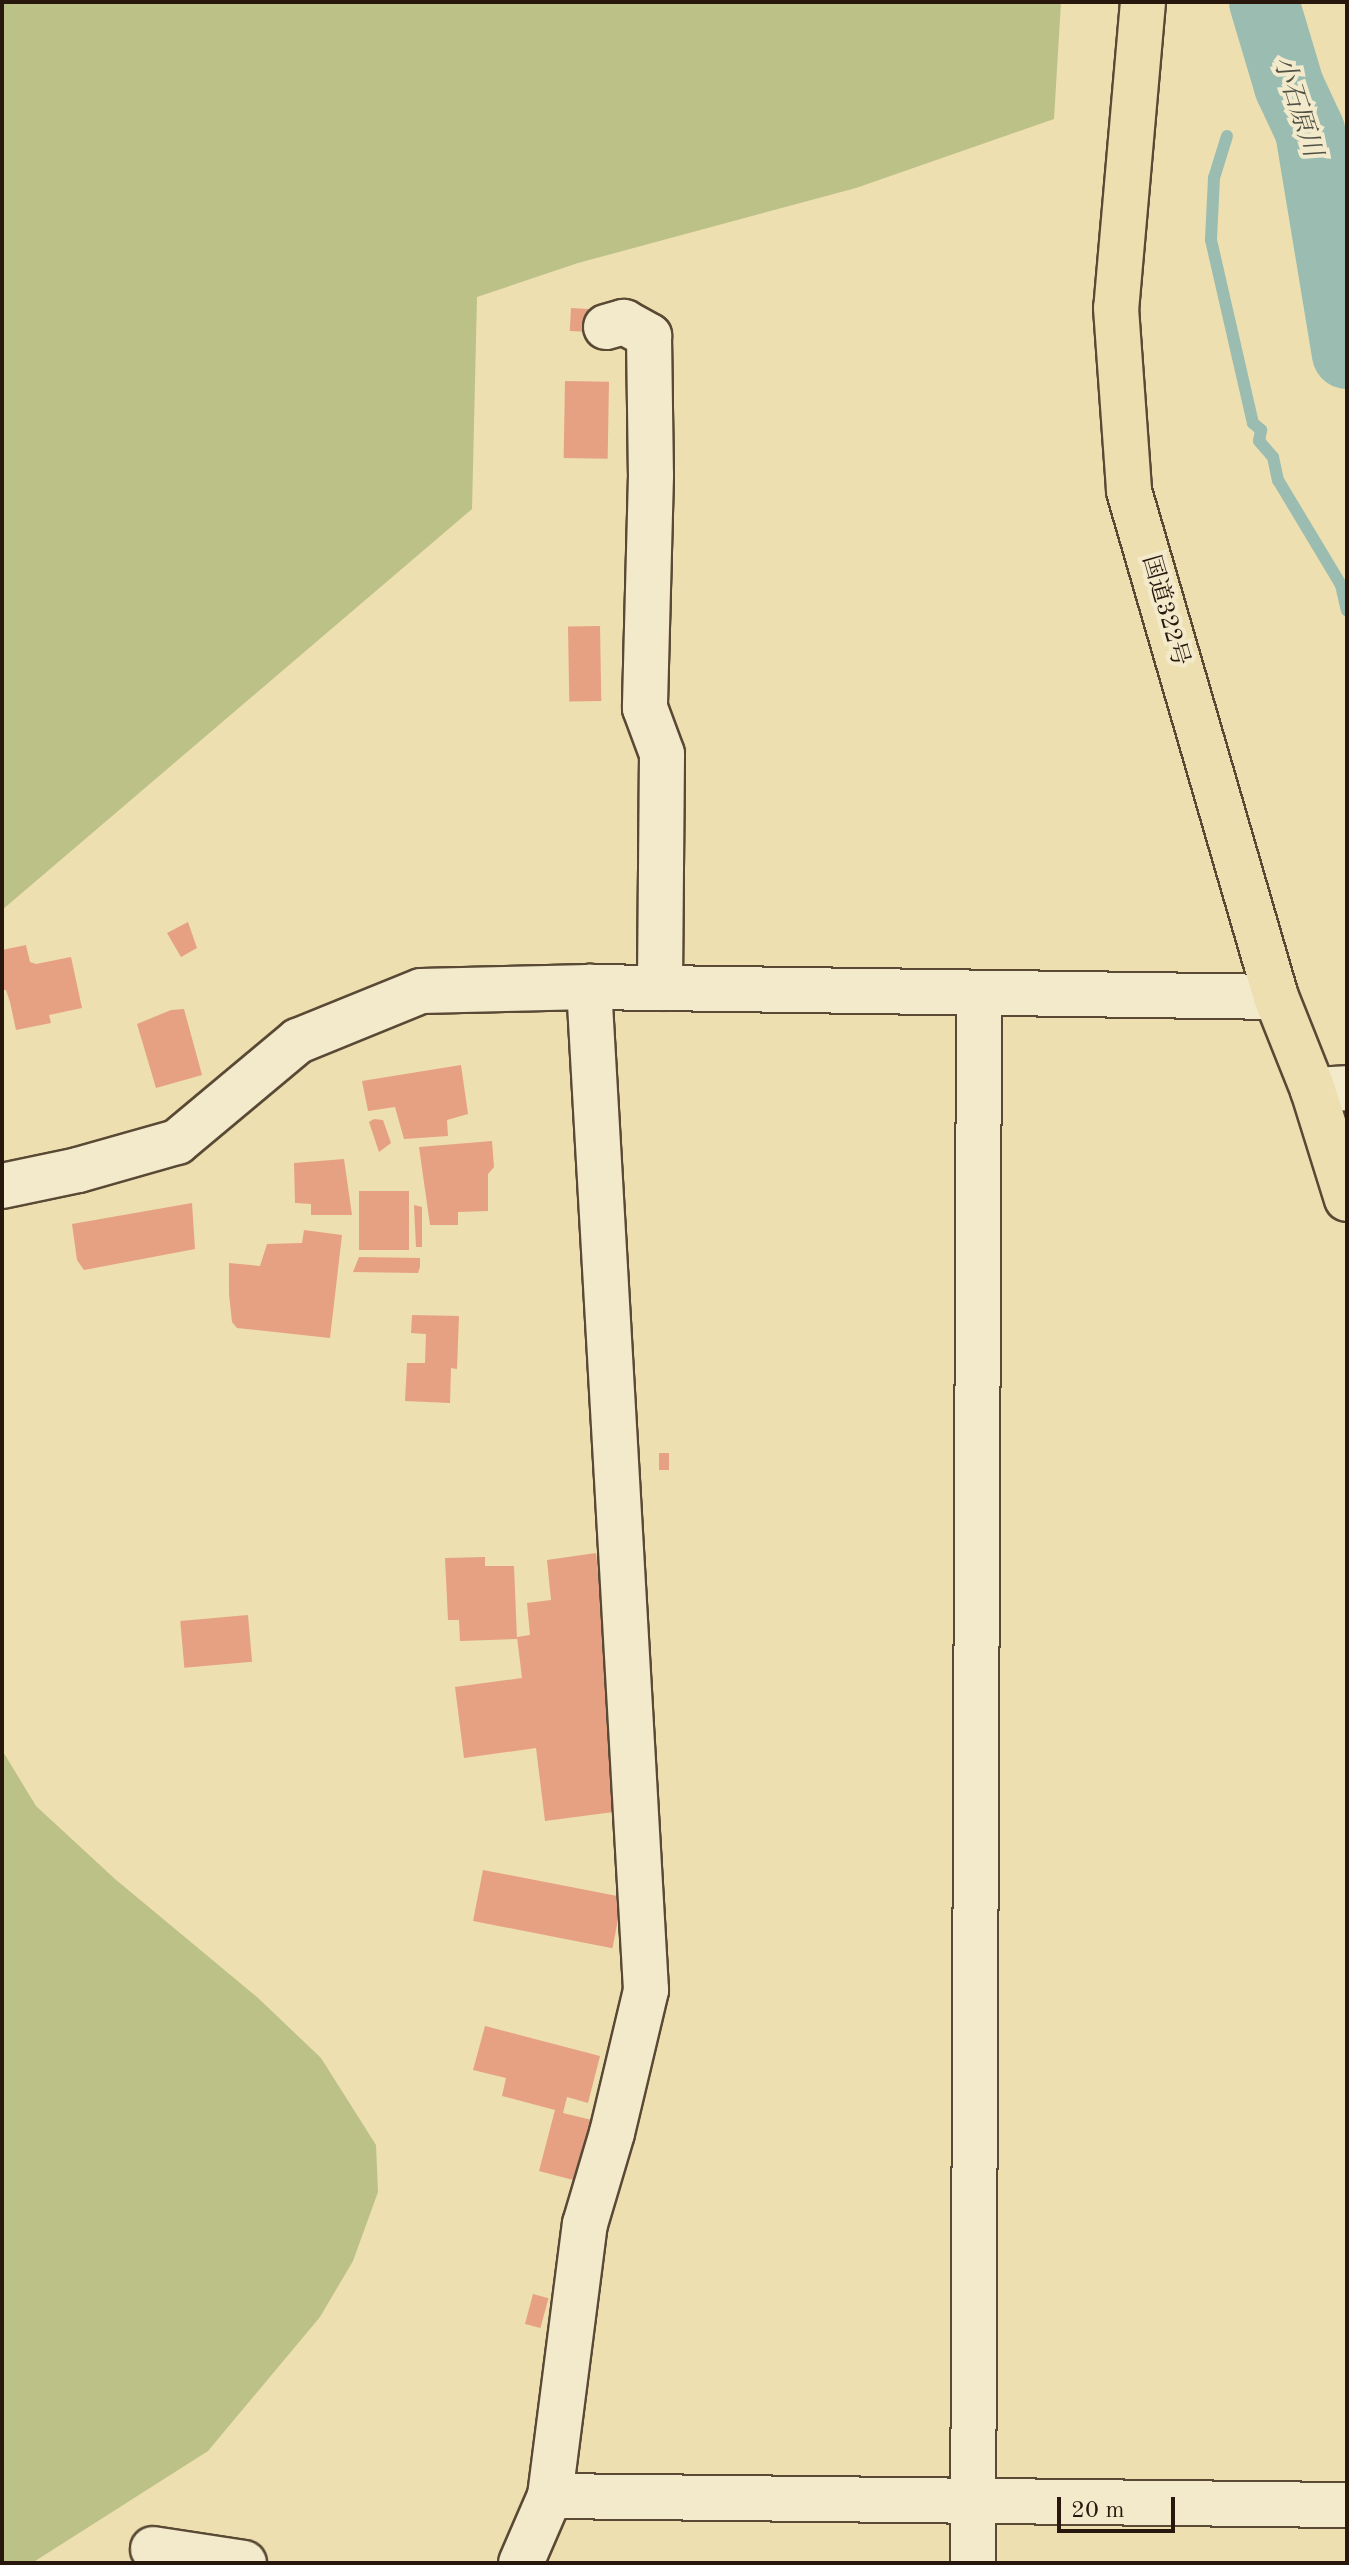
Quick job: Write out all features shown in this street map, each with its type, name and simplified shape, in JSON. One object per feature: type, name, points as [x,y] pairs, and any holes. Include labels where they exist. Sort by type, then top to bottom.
[{"type":"highway","name":"国道322号","points":[[1143,2],[1116,308],[1129,491],[1276,997],[1330,1089],[1347,1199]]},
{"type":"street","points":[[606,327],[624,322],[649,336],[651,475],[645,708],[662,754],[660,988]]},
{"type":"street","points":[[2,1186],[78,1170],[177,1142],[298,1041],[421,991],[589,987],[1276,997]]},
{"type":"street","points":[[521,2563],[550,2496],[585,2224],[612,2133],[646,1990],[589,987]]},
{"type":"street","points":[[973,2563],[979,995]]},
{"type":"street","points":[[550,2496],[1347,2505]]},
{"type":"street","points":[[153,2549],[244,2563]]},
{"type":"green space","points":[[2,2],[1061,2],[1054,119],[856,188],[578,263],[477,297],[472,509],[2,910]]},
{"type":"green space","points":[[2,1750],[36,1806],[115,1879],[257,1997],[321,2058],[376,2145],[378,2192],[353,2261],[320,2317],[208,2451],[32,2563],[2,2563]]},
{"type":"building","points":[[571,308],[593,309],[592,332],[570,331]]},
{"type":"building","points":[[565,381],[609,382],[608,459],[564,458]]},
{"type":"building","points":[[600,626],[601,701],[569,702],[568,627]]},
{"type":"building","points":[[188,922],[197,948],[181,957],[167,933]]},
{"type":"building","points":[[26,945],[30,962],[36,964],[71,957],[82,1008],[49,1015],[51,1023],[16,1030],[6,990],[2,990],[2,950]]},
{"type":"building","points":[[184,1009],[202,1075],[156,1088],[137,1024],[171,1010]]},
{"type":"building","points":[[461,1065],[468,1114],[447,1120],[448,1136],[404,1139],[395,1107],[368,1111],[362,1081]]},
{"type":"building","points":[[383,1120],[391,1143],[379,1152],[369,1122]]},
{"type":"building","points":[[492,1141],[494,1167],[488,1174],[488,1211],[458,1212],[458,1225],[430,1225],[419,1147]]},
{"type":"building","points":[[344,1159],[352,1215],[311,1215],[311,1204],[295,1203],[294,1163]]},
{"type":"building","points":[[359,1191],[409,1191],[409,1250],[359,1250]]},
{"type":"building","points":[[192,1203],[195,1249],[84,1270],[77,1260],[72,1224]]},
{"type":"building","points":[[414,1205],[422,1207],[422,1247],[416,1247]]},
{"type":"building","points":[[304,1230],[342,1235],[330,1338],[237,1328],[232,1322],[229,1263],[260,1266],[267,1244],[302,1243]]},
{"type":"building","points":[[359,1257],[420,1258],[420,1267],[418,1273],[353,1272]]},
{"type":"building","points":[[412,1315],[459,1316],[457,1369],[451,1368],[450,1403],[405,1401],[407,1363],[425,1363],[426,1334],[411,1333]]},
{"type":"building","points":[[659,1453],[669,1453],[669,1470],[659,1470]]},
{"type":"building","points":[[596,1553],[610,1690],[606,1690],[621,1811],[545,1821],[536,1748],[464,1758],[455,1687],[522,1678],[517,1637],[530,1635],[527,1603],[551,1600],[547,1560]]},
{"type":"building","points":[[485,1557],[485,1566],[514,1566],[517,1639],[460,1641],[459,1620],[448,1620],[445,1558]]},
{"type":"building","points":[[248,1615],[252,1662],[184,1668],[180,1621]]},
{"type":"building","points":[[483,1870],[622,1897],[612,1948],[473,1921]]},
{"type":"building","points":[[485,2026],[600,2056],[588,2103],[567,2097],[563,2113],[596,2121],[581,2182],[539,2171],[555,2110],[502,2096],[506,2078],[473,2070]]},
{"type":"building","points":[[533,2294],[548,2298],[540,2328],[525,2324]]},
{"type":"waterway","name":"小石原川","points":[[1264,2],[1289,86],[1310,131],[1347,354]]},
{"type":"waterway","points":[[1227,136],[1214,178],[1211,240],[1253,423],[1261,430],[1259,441],[1273,457],[1278,480],[1341,585],[1347,610]]}]
